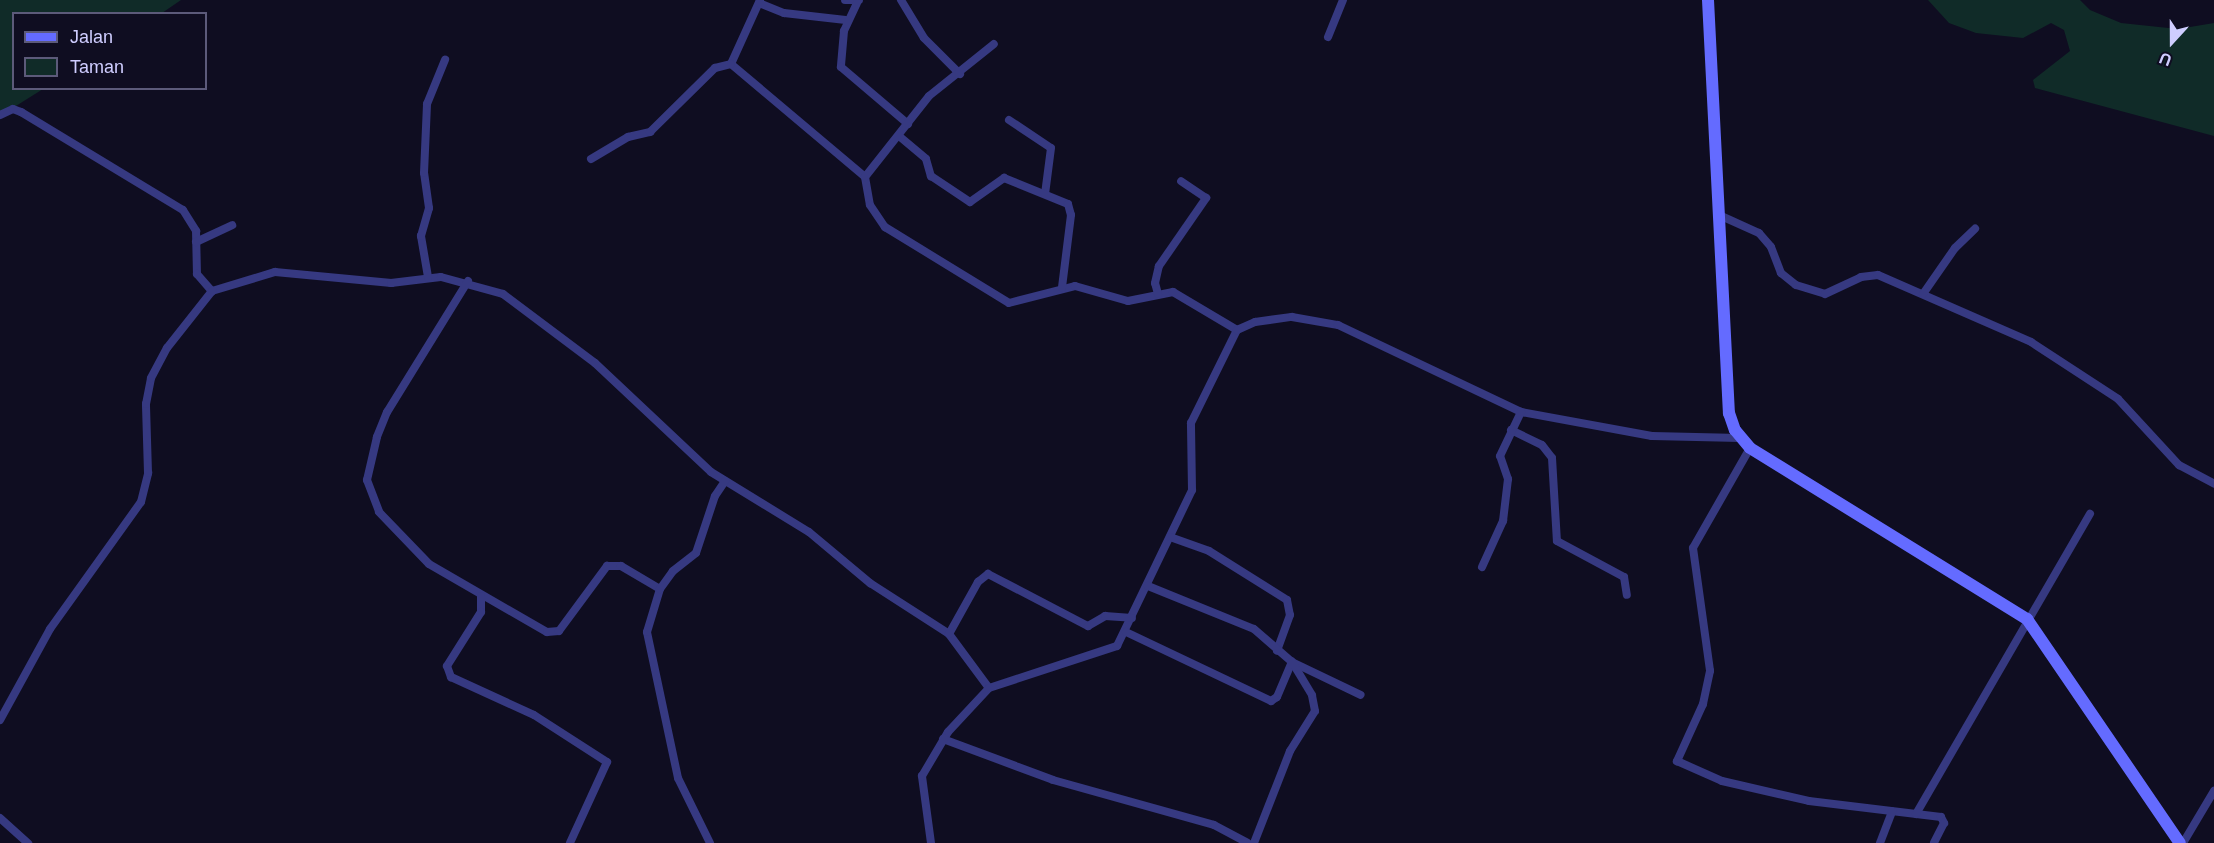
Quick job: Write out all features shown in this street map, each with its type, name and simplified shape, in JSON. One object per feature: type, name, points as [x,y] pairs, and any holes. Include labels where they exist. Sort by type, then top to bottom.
[{"type":"street","points":[[845,0],[858,2],[846,20],[839,53],[842,67],[908,123]]},
{"type":"street","points":[[901,0],[924,38],[960,74]]},
{"type":"street","points":[[1329,37],[1343,0]]},
{"type":"street","points":[[1708,0],[1729,413],[1740,438],[1750,448],[2027,619],[2181,843],[2214,791]]},
{"type":"street","points":[[731,64],[760,1],[784,13],[846,20]]},
{"type":"street","points":[[865,177],[929,96],[960,74],[994,44]]},
{"type":"street","points":[[428,277],[421,236],[429,208],[424,173],[427,104],[445,60]]},
{"type":"street","points":[[591,159],[628,138],[650,132],[715,68],[731,64]]},
{"type":"street","points":[[731,64],[865,177],[870,205],[885,226],[1004,301],[1014,304],[1062,287],[1086,286],[1128,301],[1158,294],[1182,295],[1237,330]]},
{"type":"street","points":[[0,115],[13,109],[21,112],[183,210],[194,223],[197,274],[212,291]]},
{"type":"street","points":[[1009,120],[1051,148],[1045,194]]},
{"type":"street","points":[[898,136],[926,159],[931,176],[970,202],[999,178],[1045,194],[1070,209],[1062,287]]},
{"type":"street","points":[[1158,294],[1155,283],[1159,266],[1206,198],[1180,181]]},
{"type":"street","points":[[1719,215],[1760,233],[1771,247],[1781,273],[1814,292],[1834,293],[1870,274],[1923,294],[2031,342],[2118,399],[2179,465],[2214,484]]},
{"type":"street","points":[[196,242],[232,225]]},
{"type":"street","points":[[1923,294],[1955,248],[1976,229]]},
{"type":"street","points":[[0,720],[50,629],[141,502],[148,473],[146,404],[151,378],[166,348],[212,291],[275,272],[379,283],[428,277],[468,281],[503,294],[546,322],[725,481],[809,532],[870,583],[949,634],[989,688]]},
{"type":"street","points":[[468,281],[387,412],[367,480],[376,507],[396,534],[429,564],[481,596],[552,633],[562,627],[607,566],[621,566],[660,589]]},
{"type":"street","points":[[931,843],[921,782],[943,739],[989,688],[1108,652],[1126,632],[1194,482],[1191,423],[1237,330],[1279,318],[1338,325],[1521,412],[1652,436],[1740,438]]},
{"type":"street","points":[[1482,567],[1503,521],[1508,479],[1500,456],[1521,412]]},
{"type":"street","points":[[1511,430],[1542,445],[1552,458],[1557,541],[1624,577],[1627,595]]},
{"type":"street","points":[[1750,448],[1693,548],[1710,671],[1703,704],[1677,761],[1722,781],[1809,801],[1943,818],[1934,843]]},
{"type":"street","points":[[710,843],[678,778],[647,642],[648,620],[660,589],[673,571],[696,553],[715,496],[725,481]]},
{"type":"street","points":[[1916,813],[2090,514]]},
{"type":"street","points":[[1170,537],[1209,551],[1287,600],[1290,615],[1277,651]]},
{"type":"street","points":[[949,634],[978,582],[993,574],[1088,626],[1105,616],[1132,618]]},
{"type":"street","points":[[1148,586],[1254,629],[1292,662],[1328,675],[1361,695]]},
{"type":"street","points":[[481,596],[481,612],[447,666],[451,677],[534,715],[607,762],[570,843]]},
{"type":"street","points":[[1126,632],[1265,699],[1277,697],[1292,662]]},
{"type":"street","points":[[1254,843],[1290,751],[1315,711],[1312,695],[1292,662]]},
{"type":"street","points":[[943,739],[1053,780],[1214,825],[1248,843]]},
{"type":"street","points":[[1880,843],[1892,810]]},
{"type":"street","points":[[0,818],[28,843]]},
{"type":"green space","points":[[0,0],[181,0],[163,12],[12,12],[12,90],[41,90],[0,116]]},
{"type":"green space","points":[[1928,0],[2080,0],[2090,10],[2121,23],[2178,29],[2214,23],[2214,136],[2035,88],[2033,80],[2070,51],[2064,30],[2051,23],[2023,38],[1976,33],[1949,23]]}]
